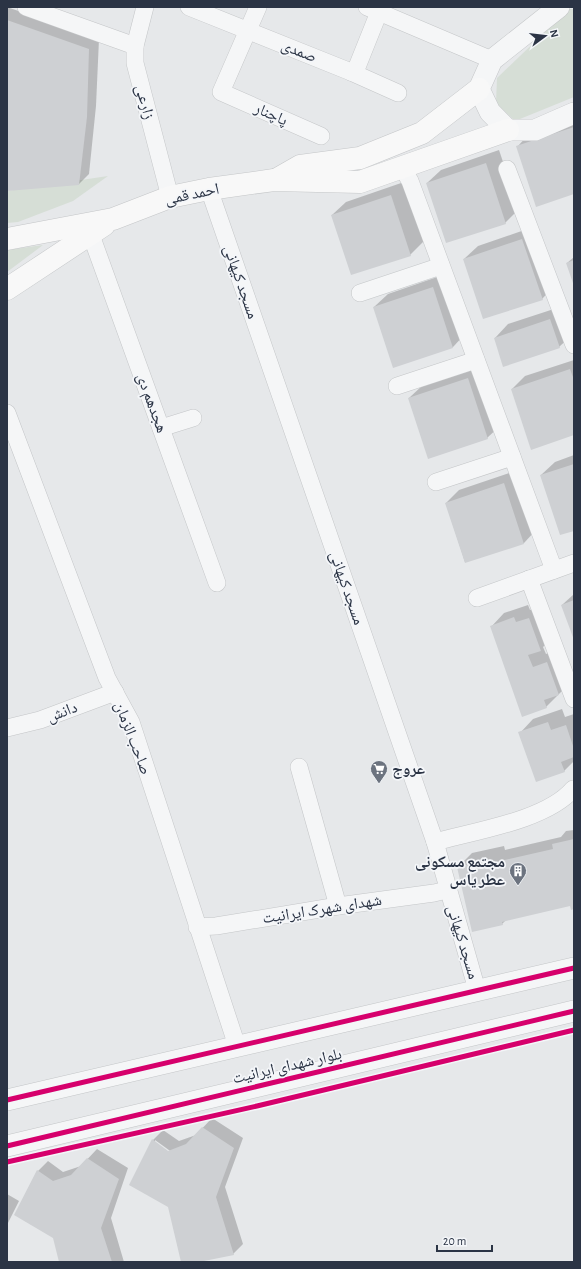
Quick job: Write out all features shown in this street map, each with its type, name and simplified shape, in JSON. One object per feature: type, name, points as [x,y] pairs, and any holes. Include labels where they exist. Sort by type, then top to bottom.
[{"type":"main road","points":[[274,180],[300,166],[360,158],[422,133],[479,89]]},
{"type":"main road","points":[[274,180],[360,182],[508,130]]},
{"type":"main road","name":"احمد قمی","points":[[7,239],[89,228],[170,197],[209,189],[274,180]]},
{"type":"main road","name":"احمد قمی","points":[[7,289],[89,228]]},
{"type":"street","points":[[26,7],[135,46]]},
{"type":"street","name":"زارعی","points":[[145,7],[135,46],[135,63],[170,197]]},
{"type":"street","name":"صمدی","points":[[189,7],[351,72],[398,93]]},
{"type":"street","points":[[247,30],[258,7]]},
{"type":"street","points":[[559,7],[492,60],[479,89],[490,112],[508,130],[535,130],[574,113]]},
{"type":"street","points":[[351,72],[358,70],[376,8],[492,60]]},
{"type":"street","name":"پاچنار","points":[[247,30],[221,92],[321,136]]},
{"type":"street","points":[[402,167],[410,181],[554,570]]},
{"type":"street","points":[[507,169],[574,345]]},
{"type":"street","name":"مسجد کیهانی","points":[[209,189],[435,842],[447,890],[477,990]]},
{"type":"street","name":"هجدهم دی","points":[[89,228],[217,583]]},
{"type":"street","points":[[360,293],[441,266]]},
{"type":"street","points":[[397,386],[476,360]]},
{"type":"street","name":"صاحب الزمان","points":[[7,413],[107,678],[131,722],[197,927],[238,1046]]},
{"type":"street","points":[[161,428],[192,418]]},
{"type":"street","points":[[436,482],[512,457]]},
{"type":"street","points":[[477,598],[574,563]]},
{"type":"street","points":[[529,579],[574,700]]},
{"type":"street","name":"دانش","points":[[7,728],[40,720],[115,692]]},
{"type":"street","points":[[299,767],[338,906]]},
{"type":"street","points":[[435,842],[542,812],[565,798],[573,789]]},
{"type":"street","name":"شهدای شهرک ایرانیت","points":[[197,927],[216,926],[447,890]]},
{"type":"street","name":"بلوار شهدای ایرانیت","points":[[7,1100],[574,968]]},
{"type":"street","name":"بلوار شهدای ایرانیت","points":[[7,1146],[574,1011]]},
{"type":"shaded area","points":[[569,9],[574,9],[574,97],[515,121],[496,103],[497,78]]},
{"type":"shaded area","points":[[108,176],[73,201],[18,222],[7,223],[7,191]]},
{"type":"shaded area","points":[[43,245],[7,272],[7,250]]},
{"type":"building","points":[[7,20],[89,49],[87,117],[79,185],[7,191]]},
{"type":"building","points":[[574,127],[574,194],[536,207],[516,146]]},
{"type":"building","points":[[486,163],[506,224],[446,243],[426,183]]},
{"type":"building","points":[[391,195],[411,256],[351,275],[331,215]]},
{"type":"building","points":[[522,239],[543,300],[483,319],[463,259]]},
{"type":"building","points":[[574,260],[574,286],[566,263]]},
{"type":"building","points":[[433,287],[453,348],[393,368],[373,307]]},
{"type":"building","points":[[550,319],[560,348],[503,367],[494,338]]},
{"type":"building","points":[[570,369],[574,380],[574,435],[531,450],[511,389]]},
{"type":"building","points":[[468,378],[488,439],[428,459],[408,398]]},
{"type":"building","points":[[574,464],[574,531],[560,535],[540,475]]},
{"type":"building","points":[[504,483],[524,544],[465,563],[445,503]]},
{"type":"building","points":[[574,600],[574,640],[561,605]]},
{"type":"building","points":[[514,617],[516,622],[529,618],[541,651],[528,655],[533,667],[547,662],[559,695],[544,700],[547,708],[522,717],[490,626]]},
{"type":"building","points":[[548,722],[551,730],[566,725],[574,749],[574,757],[561,762],[565,772],[536,782],[518,732]]},
{"type":"building","name":"مجتمع مسکونی عطر یاس","points":[[574,839],[574,909],[571,910],[570,906],[502,922],[503,925],[472,932],[457,867],[491,859],[492,863],[553,849],[552,844]]},
{"type":"building","points":[[202,1127],[234,1148],[216,1197],[234,1255],[199,1262],[181,1262],[168,1207],[129,1185],[152,1139],[168,1151],[186,1144]]},
{"type":"building","points":[[87,1158],[119,1179],[101,1228],[112,1262],[59,1262],[53,1238],[14,1215],[37,1170],[53,1181],[71,1175]]},
{"type":"cycle path","points":[[7,1100],[574,968]]},
{"type":"cycle path","points":[[7,1146],[574,1011]]},
{"type":"cycle path","points":[[7,1162],[257,1106],[574,1030]]},
{"type":"place","name":"عروج","points":[[379,784]]},
{"type":"place","name":"مجتمع مسکونی عطر یاس","points":[[518,886]]}]
